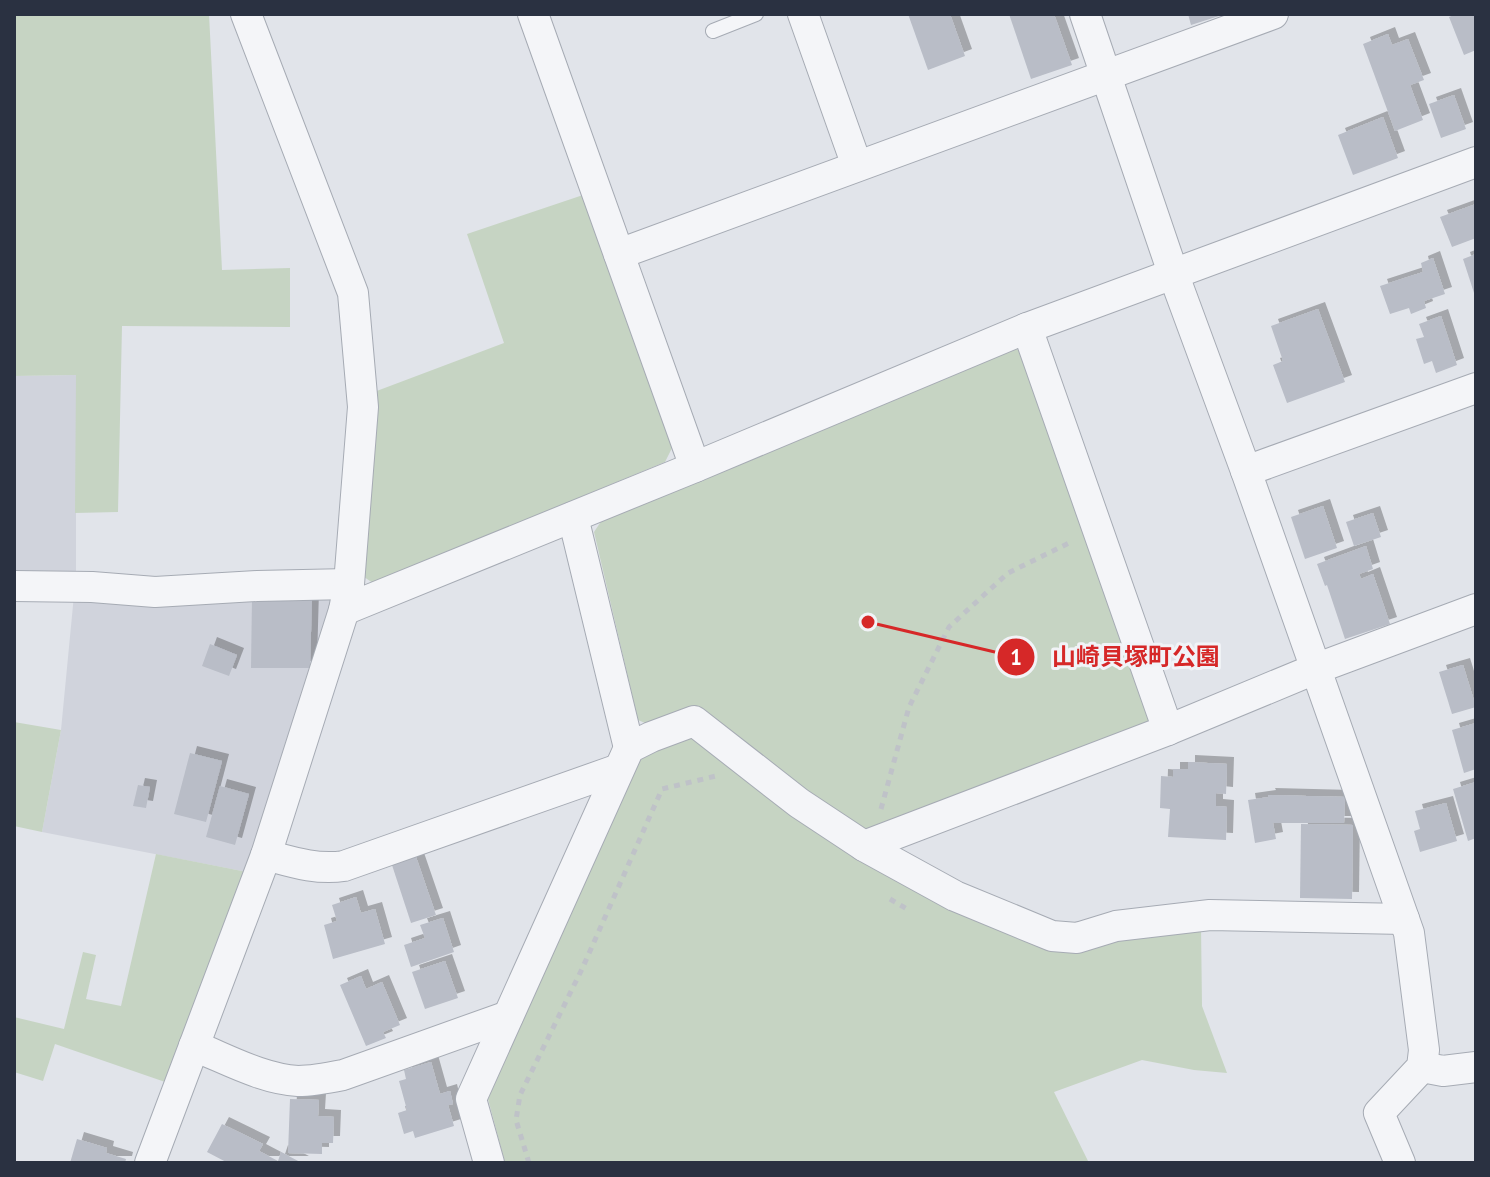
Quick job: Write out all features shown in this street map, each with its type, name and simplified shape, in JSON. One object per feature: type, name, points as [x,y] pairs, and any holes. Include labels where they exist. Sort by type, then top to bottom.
[{"type":"street","points":[[150,1163],[266,855],[347,597],[363,407],[353,293],[246,14]]},
{"type":"street","points":[[533,14],[695,467]]},
{"type":"street","points":[[803,14],[857,166]]},
{"type":"street","points":[[1085,14],[1173,273],[1409,933],[1424,1050],[1422,1067],[1379,1113],[1400,1163]]},
{"type":"street","points":[[619,254],[1273,14]]},
{"type":"street","points":[[14,586],[155,592],[257,586],[347,597],[573,517],[1027,328],[1476,162]]},
{"type":"street","points":[[1027,328],[1168,730]]},
{"type":"street","points":[[1246,471],[1476,388]]},
{"type":"street","points":[[489,1163],[471,1099],[624,759],[573,517]]},
{"type":"street","points":[[875,842],[1476,609]]},
{"type":"street","points":[[266,855],[313,868],[344,866],[624,759],[651,737],[694,721],[799,803],[875,842],[955,896],[1052,936],[1077,938],[1116,926],[1210,915],[1404,919]]},
{"type":"street","points":[[194,1046],[263,1074],[298,1081],[323,1079],[343,1075],[508,1016]]},
{"type":"street","points":[[1422,1067],[1443,1071],[1476,1067]]},
{"type":"lane","points":[[713,31],[756,14]]},
{"type":"path","points":[[875,842],[878,819],[909,707],[949,627],[1008,573],[1097,529]]},
{"type":"path","points":[[529,1163],[516,1120],[520,1095],[582,969],[662,789],[716,776],[707,768]]},
{"type":"path","points":[[881,893],[907,909]]},
{"type":"shaded area","points":[[76,375],[76,577],[14,579],[14,376]]},
{"type":"shaded area","points":[[74,595],[336,595],[247,872],[42,832],[61,730]]},
{"type":"green space","points":[[14,14],[209,14],[222,270],[290,268],[290,327],[122,326],[118,512],[75,513],[76,375],[14,376]]},
{"type":"green space","points":[[583,195],[672,448],[665,462],[373,583],[361,575],[374,392],[504,343],[467,234]]},
{"type":"green space","points":[[1014,348],[1027,354],[1153,715],[1146,728],[885,828],[857,831],[698,711],[652,726],[638,720],[594,532],[602,520]]},
{"type":"green space","points":[[14,722],[61,730],[42,832],[14,826]]},
{"type":"green space","points":[[686,736],[701,738],[940,901],[1119,936],[1201,926],[1202,1006],[1227,1073],[1142,1060],[1054,1092],[1089,1163],[505,1163],[488,1099],[640,759]]},
{"type":"green space","points":[[156,854],[247,872],[168,1083],[55,1044],[43,1081],[14,1072],[14,1017],[64,1029],[83,952],[96,955],[86,999],[121,1006]]},
{"type":"building","points":[[908,14],[950,14],[965,56],[928,70]]},
{"type":"building","points":[[1009,14],[1054,14],[1072,65],[1031,79]]},
{"type":"building","points":[[1188,14],[1222,14],[1222,15],[1191,25]]},
{"type":"building","points":[[1476,14],[1476,50],[1464,55],[1449,17]]},
{"type":"building","points":[[1388,34],[1392,45],[1408,39],[1424,80],[1410,85],[1423,120],[1395,131],[1363,44]]},
{"type":"building","points":[[1454,95],[1466,129],[1441,138],[1429,104]]},
{"type":"building","points":[[1383,117],[1398,158],[1353,175],[1338,135]]},
{"type":"building","points":[[1476,204],[1476,238],[1452,247],[1440,217]]},
{"type":"building","points":[[1476,254],[1476,296],[1475,296],[1463,259]]},
{"type":"building","points":[[1433,258],[1445,294],[1424,301],[1426,308],[1411,314],[1409,308],[1390,314],[1380,286],[1423,272],[1421,263]]},
{"type":"building","points":[[1318,309],[1345,382],[1287,403],[1273,365],[1283,361],[1271,326]]},
{"type":"building","points":[[1441,316],[1457,365],[1436,373],[1432,361],[1424,364],[1416,339],[1424,337],[1419,324]]},
{"type":"building","points":[[1323,506],[1337,548],[1305,559],[1291,517]]},
{"type":"building","points":[[1373,513],[1381,537],[1354,546],[1346,522]]},
{"type":"building","points":[[1366,546],[1373,569],[1359,574],[1361,579],[1373,574],[1390,624],[1345,639],[1317,564]]},
{"type":"building","points":[[252,597],[312,597],[310,668],[251,668]]},
{"type":"building","points":[[210,644],[237,655],[229,676],[202,666]]},
{"type":"building","points":[[1463,665],[1476,707],[1452,714],[1439,672]]},
{"type":"building","points":[[1476,723],[1476,769],[1464,773],[1452,730]]},
{"type":"building","points":[[190,753],[222,761],[206,822],[174,814]]},
{"type":"building","points":[[1188,762],[1227,764],[1226,794],[1216,793],[1216,806],[1227,807],[1226,840],[1168,837],[1170,809],[1160,808],[1161,776],[1173,777],[1173,769],[1188,769]]},
{"type":"building","points":[[1476,782],[1476,838],[1468,841],[1453,789]]},
{"type":"building","points":[[138,785],[150,787],[146,808],[133,806]]},
{"type":"building","points":[[220,786],[249,794],[235,845],[206,837]]},
{"type":"building","points":[[1268,795],[1345,797],[1344,823],[1273,823],[1276,839],[1255,843],[1248,800]]},
{"type":"building","points":[[1446,803],[1457,841],[1420,852],[1414,831],[1420,829],[1415,811]]},
{"type":"building","points":[[1301,824],[1353,825],[1352,899],[1300,898]]},
{"type":"building","points":[[415,854],[436,915],[411,923],[391,862]]},
{"type":"building","points":[[356,897],[361,913],[375,909],[385,944],[333,959],[324,925],[337,921],[332,905]]},
{"type":"building","points":[[443,918],[454,952],[411,967],[404,945],[425,938],[420,925]]},
{"type":"building","points":[[445,961],[458,998],[425,1009],[412,972]]},
{"type":"building","points":[[361,976],[366,989],[382,982],[400,1025],[383,1032],[386,1038],[366,1046],[340,985]]},
{"type":"building","points":[[431,1062],[440,1094],[450,1091],[453,1104],[448,1105],[454,1126],[415,1138],[413,1131],[404,1134],[398,1113],[407,1110],[399,1081],[406,1079],[404,1070]]},
{"type":"building","points":[[290,1099],[319,1100],[318,1116],[334,1117],[333,1143],[322,1143],[322,1154],[288,1153]]},
{"type":"building","points":[[222,1124],[263,1144],[259,1151],[278,1161],[281,1152],[302,1163],[228,1163],[207,1152]]},
{"type":"building","points":[[77,1139],[107,1148],[106,1153],[126,1159],[125,1163],[70,1163]]},
{"type":"place","name":"山崎貝塚町公園","points":[[868,622]]}]
